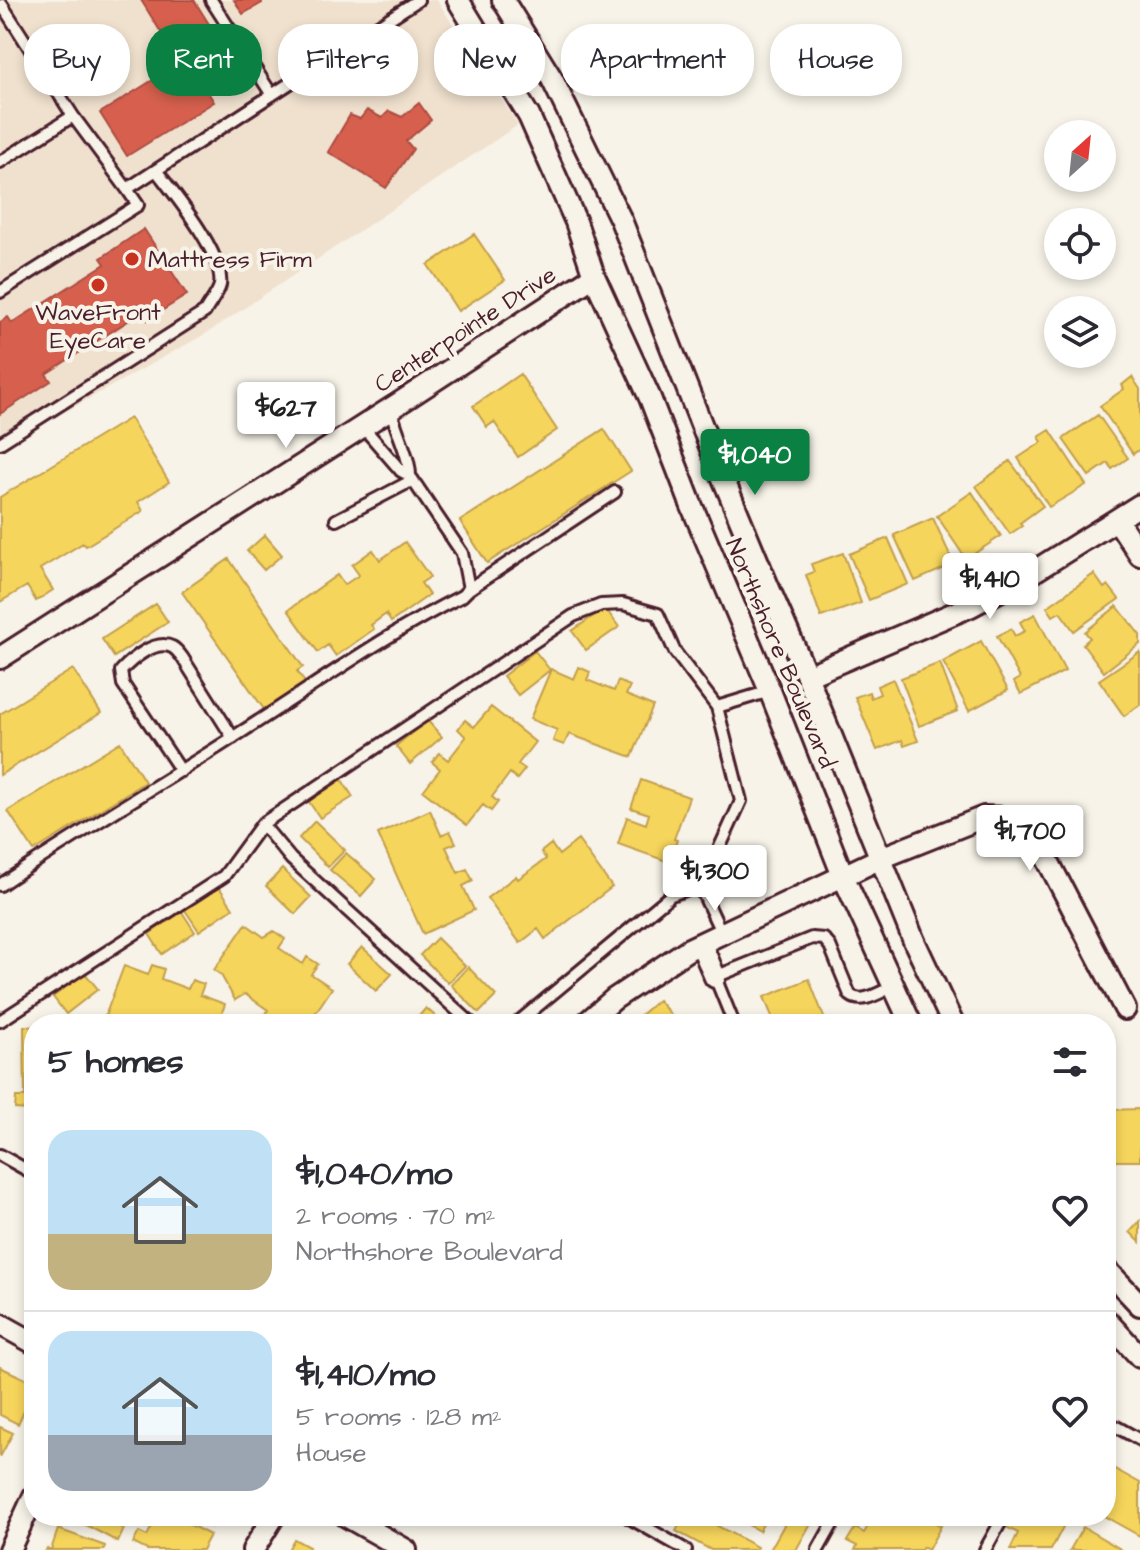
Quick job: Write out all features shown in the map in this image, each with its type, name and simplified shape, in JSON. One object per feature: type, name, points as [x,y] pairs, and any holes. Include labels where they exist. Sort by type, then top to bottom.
[{"type":"street","name":"Northshore Boulevard","points":[[458,0],[529,116],[576,222],[594,276],[650,398],[843,876],[907,1014]]},
{"type":"street","name":"Northshore Boulevard","points":[[503,0],[552,79],[621,220],[713,454],[914,941],[948,1014]]},
{"type":"street","name":"Centerpointe Drive","points":[[0,658],[594,276]]},
{"type":"street","points":[[807,676],[971,606],[1025,577],[1140,505]]},
{"type":"street","points":[[1117,520],[1140,555]]},
{"type":"street","points":[[597,1014],[689,949],[881,858],[984,817],[1019,822],[1035,836],[1125,1009]]},
{"type":"street","points":[[701,944],[715,977]]},
{"type":"street","points":[[1116,1280],[1140,1305]]},
{"type":"street","points":[[0,1324],[24,1337]]},
{"type":"street","points":[[1116,1333],[1140,1357]]},
{"type":"street","points":[[9,1550],[24,1518]]},
{"type":"street","points":[[253,1550],[268,1526]]},
{"type":"street","points":[[364,1526],[406,1550]]},
{"type":"lane","points":[[211,0],[272,95]]},
{"type":"lane","points":[[127,189],[418,0]]},
{"type":"lane","points":[[0,292],[138,205],[73,116],[4,4]]},
{"type":"lane","points":[[0,162],[73,116]]},
{"type":"lane","points":[[0,443],[205,312],[214,297],[220,285],[212,248],[156,170]]},
{"type":"lane","points":[[391,409],[411,478]]},
{"type":"lane","points":[[363,427],[401,471],[411,478],[462,553],[469,589]]},
{"type":"lane","points":[[336,520],[411,478]]},
{"type":"lane","points":[[0,885],[377,646],[462,596],[615,492]]},
{"type":"lane","points":[[0,1021],[224,876],[262,824],[573,616],[601,605],[623,604],[658,614],[675,652],[717,707],[741,801],[699,885],[671,895],[528,1014]]},
{"type":"lane","points":[[181,771],[123,684],[121,671],[131,660],[158,645],[172,647],[182,657],[233,738]]},
{"type":"lane","points":[[717,707],[770,691]]},
{"type":"lane","points":[[262,824],[291,859],[461,1014]]},
{"type":"lane","points":[[699,885],[722,934]]},
{"type":"lane","points":[[730,1014],[715,977],[812,938],[824,939],[830,946],[854,999],[861,1000],[894,986]]},
{"type":"lane","points":[[0,1155],[24,1168]]},
{"type":"lane","points":[[1116,1427],[1140,1440]]},
{"type":"lane","points":[[644,1526],[686,1550]]},
{"type":"lane","points":[[818,1550],[831,1526]]},
{"type":"lane","points":[[985,1550],[998,1526]]},
{"type":"shaded area","points":[[0,0],[437,0],[453,24],[434,24],[434,96],[499,96],[518,125],[207,333],[0,448]]},
{"type":"building: Homes","points":[[474,234],[505,280],[458,311],[428,265]]},
{"type":"building: Homes","points":[[520,374],[557,430],[518,457],[494,422],[487,427],[473,406]]},
{"type":"building: Homes","points":[[1132,377],[1140,389],[1140,449],[1133,454],[1100,406],[1124,389],[1122,385]]},
{"type":"building: Homes","points":[[1098,415],[1128,458],[1112,469],[1108,463],[1089,476],[1063,439]]},
{"type":"building: Homes","points":[[130,418],[169,482],[138,502],[143,511],[86,546],[83,543],[40,569],[53,590],[36,601],[27,586],[0,602],[0,497]]},
{"type":"building: Homes","points":[[604,429],[631,471],[487,563],[460,521]]},
{"type":"building: Homes","points":[[1050,430],[1086,485],[1049,507],[1018,458],[1042,442],[1039,437]]},
{"type":"building: Homes","points":[[1010,461],[1043,506],[1010,534],[976,486]]},
{"type":"building: Homes","points":[[972,492],[1001,536],[966,559],[937,516]]},
{"type":"building: Homes","points":[[933,518],[954,564],[915,581],[894,535]]},
{"type":"building: Homes","points":[[265,535],[282,555],[264,570],[247,551]]},
{"type":"building: Homes","points":[[888,538],[908,584],[869,600],[849,554]]},
{"type":"building: Homes","points":[[405,542],[430,577],[421,583],[429,595],[391,622],[386,614],[371,625],[374,629],[336,656],[328,645],[318,652],[288,610],[337,575],[344,585],[359,575],[352,565],[373,550],[380,560]]},
{"type":"building: Homes","points":[[843,553],[861,603],[821,617],[806,575],[814,572],[811,564]]},
{"type":"building: Homes","points":[[229,559],[303,667],[297,671],[308,687],[268,715],[182,592]]},
{"type":"building: Homes","points":[[1094,574],[1104,588],[1108,585],[1119,599],[1074,631],[1060,612],[1053,616],[1047,607]]},
{"type":"building: Homes","points":[[156,604],[168,622],[114,657],[102,639]]},
{"type":"building: Homes","points":[[1117,606],[1140,635],[1140,644],[1104,672],[1083,644],[1090,638],[1085,632]]},
{"type":"building: Homes","points":[[605,608],[619,627],[586,650],[572,631]]},
{"type":"building: Homes","points":[[1035,614],[1065,671],[1021,694],[1014,682],[1020,678],[997,636],[1011,629],[1015,636],[1025,631],[1020,622]]},
{"type":"building: Homes","points":[[981,641],[1008,690],[969,711],[943,662]]},
{"type":"building: Homes","points":[[535,651],[550,670],[518,695],[503,676]]},
{"type":"building: Homes","points":[[1140,652],[1140,705],[1124,716],[1099,680]]},
{"type":"building: Homes","points":[[940,663],[958,711],[919,726],[901,678]]},
{"type":"building: Homes","points":[[579,667],[590,672],[587,680],[614,691],[618,681],[630,686],[626,695],[653,706],[632,757],[569,734],[564,745],[553,741],[557,730],[530,719],[551,669],[574,679]]},
{"type":"building: Homes","points":[[73,669],[101,713],[0,775],[0,714]]},
{"type":"building: Homes","points":[[893,679],[918,741],[904,746],[902,740],[877,750],[855,697],[869,692],[871,698],[880,694],[877,686]]},
{"type":"building: Homes","points":[[491,707],[535,742],[518,764],[525,769],[517,779],[510,773],[492,797],[498,802],[491,811],[483,805],[467,825],[423,791],[440,769],[432,762],[439,753],[448,760],[466,737],[458,729],[465,720],[474,727]]},
{"type":"building: Homes","points":[[427,720],[442,737],[410,764],[396,746]]},
{"type":"building: Homes","points":[[120,742],[145,782],[34,851],[8,811]]},
{"type":"building: Homes","points":[[340,777],[353,797],[320,818],[307,799]]},
{"type":"building: Homes","points":[[641,780],[689,797],[669,862],[618,844],[627,817],[646,824],[649,814],[631,808]]},
{"type":"building: Homes","points":[[430,810],[441,835],[450,831],[456,843],[446,847],[458,873],[467,869],[473,881],[463,886],[474,910],[423,934],[378,834]]},
{"type":"building: Homes","points":[[315,821],[345,850],[328,867],[299,838]]},
{"type":"building: Homes","points":[[578,840],[612,887],[545,939],[538,929],[520,943],[487,898],[546,859],[541,852],[551,844],[559,855]]},
{"type":"building: Homes","points":[[346,853],[376,879],[361,896],[330,870]]},
{"type":"building: Homes","points":[[282,869],[311,897],[295,914],[266,886]]},
{"type":"building: Homes","points":[[219,887],[233,908],[199,931],[185,910]]},
{"type":"building: Homes","points":[[182,912],[195,932],[162,954],[149,934]]},
{"type":"building: Homes","points":[[246,924],[264,937],[274,931],[285,939],[279,948],[303,964],[307,957],[318,964],[311,974],[332,988],[315,1014],[265,1014],[268,1010],[245,994],[235,1000],[221,975],[214,970]]},
{"type":"building: Homes","points":[[437,938],[465,966],[448,983],[420,955]]},
{"type":"building: Homes","points":[[362,947],[392,974],[376,991],[347,964]]},
{"type":"building: Homes","points":[[152,965],[164,969],[161,979],[188,989],[192,980],[204,984],[200,995],[225,1004],[222,1014],[106,1014],[124,966],[148,975]]},
{"type":"building: Homes","points":[[468,967],[496,996],[479,1013],[451,985]]},
{"type":"building: Homes","points":[[84,972],[98,989],[66,1014],[53,997]]},
{"type":"building: Homes","points":[[809,979],[823,1014],[771,1014],[764,997]]},
{"type":"building: Homes","points":[[658,1000],[670,1014],[642,1014]]},
{"type":"building: Homes","points":[[16,1097],[24,1097],[24,1110],[15,1109]]},
{"type":"building: Homes","points":[[1140,1109],[1140,1161],[1116,1161],[1116,1110]]},
{"type":"building: Homes","points":[[1140,1221],[1140,1242],[1130,1232]]},
{"type":"building: Homes","points":[[0,1367],[24,1378],[24,1411],[18,1424],[0,1415]]},
{"type":"building: Homes","points":[[0,1427],[13,1433],[0,1457]]},
{"type":"building: Homes","points":[[1116,1470],[1140,1483],[1140,1536],[1116,1523]]},
{"type":"building: Homes","points":[[88,1526],[119,1526],[124,1529],[118,1542]]},
{"type":"building: Homes","points":[[152,1526],[192,1526],[210,1535],[202,1550],[147,1550],[133,1543],[139,1532],[147,1536]]},
{"type":"building: Homes","points":[[679,1526],[718,1526],[757,1547],[755,1550],[711,1550],[676,1531]]},
{"type":"building: Homes","points":[[783,1526],[809,1526],[796,1550],[770,1550]]},
{"type":"building: Homes","points":[[868,1526],[941,1526],[928,1550],[923,1547],[921,1550],[855,1550],[857,1546],[847,1541],[855,1528],[864,1533]]},
{"type":"building: Homes","points":[[1063,1526],[1051,1550],[1010,1550],[1018,1533],[1006,1527]]},
{"type":"building: Homes","points":[[1083,1527],[1122,1550],[1070,1550]]},
{"type":"building: Homes","points":[[58,1529],[105,1546],[104,1550],[51,1550]]},
{"type":"building: Homes","points":[[294,1539],[309,1547],[307,1550],[288,1550]]},
{"type":"building: Shops","points":[[141,0],[194,0],[209,24],[156,24]]},
{"type":"building: Shops","points":[[234,0],[261,0],[262,3],[243,14]]},
{"type":"building: Shops","points":[[146,84],[146,96],[210,96],[214,102],[127,156],[100,113]]},
{"type":"building: Shops","points":[[419,103],[431,120],[406,141],[413,149],[386,188],[328,152],[350,115],[360,119],[367,110],[382,118],[389,111],[402,117]]},
{"type":"building: Shops","points":[[144,229],[187,295],[147,320],[142,312],[46,374],[51,381],[0,414],[0,322],[8,317],[12,323],[105,264],[101,258]]},
{"type":"place","name":"Mattress Firm","points":[[132,259]]},
{"type":"place","name":"WaveFront EyeCare","points":[[98,285]]}]
